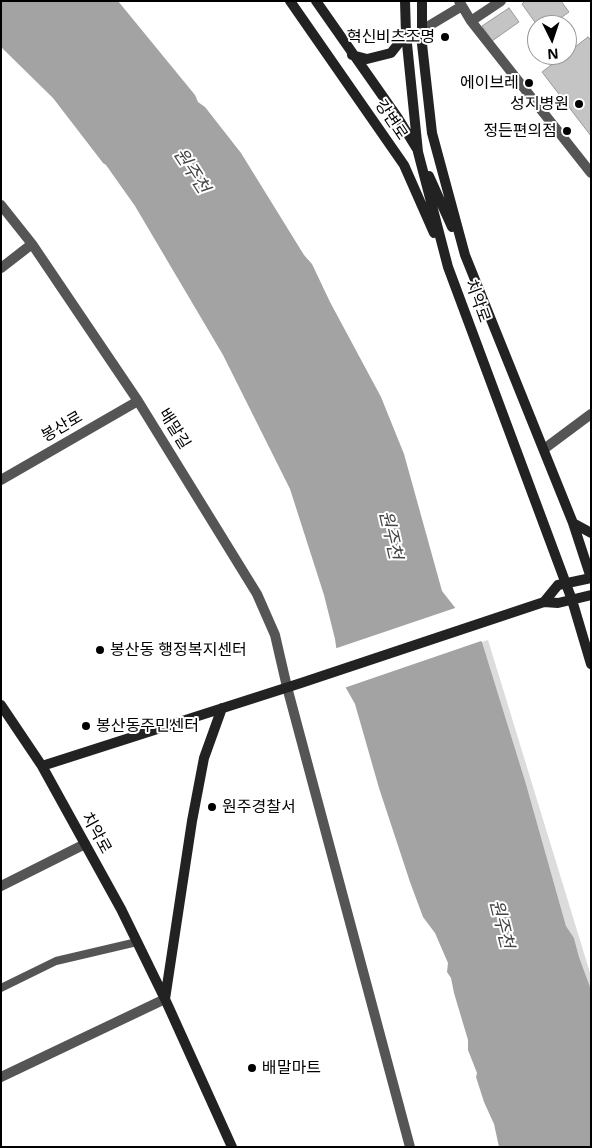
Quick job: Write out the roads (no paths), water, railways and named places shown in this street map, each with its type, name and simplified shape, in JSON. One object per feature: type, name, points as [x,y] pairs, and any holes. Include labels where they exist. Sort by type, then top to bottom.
[{"type":"street","name":"강변로","points":[[290,1],[404,165],[448,267]]},
{"type":"street","name":"강변로","points":[[316,1],[352,55],[398,118],[418,152],[465,255]]},
{"type":"street","name":"치악로","points":[[405,1],[406,34],[418,152],[448,267],[572,600]]},
{"type":"street","name":"치악로","points":[[422,1],[422,44],[432,134],[465,255],[573,523],[591,578]]},
{"type":"street","points":[[471,21],[500,1]]},
{"type":"street","points":[[422,30],[460,4],[471,21],[591,173]]},
{"type":"street","points":[[352,55],[367,59],[392,53],[406,34]]},
{"type":"street","name":"배말길","points":[[1,204],[32,244],[138,400],[256,594],[275,635],[287,687],[410,1147]]},
{"type":"street","points":[[1,268],[32,244]]},
{"type":"street","name":"봉산로","points":[[1,480],[138,400]]},
{"type":"street","points":[[544,449],[591,414]]},
{"type":"street","points":[[573,523],[591,533]]},
{"type":"street","points":[[544,602],[558,586],[591,578]]},
{"type":"street","points":[[1,705],[42,766],[301,683],[544,602],[558,604],[591,595]]},
{"type":"street","points":[[572,600],[591,664]]},
{"type":"street","points":[[1,1077],[165,999],[193,812],[204,758],[222,708]]},
{"type":"street","name":"치악로","points":[[42,766],[121,909],[165,999],[232,1147]]},
{"type":"street","points":[[1,886],[85,844]]},
{"type":"lane","points":[[1,988],[56,961],[137,942]]},
{"type":"water","name":"원주천","points":[[1,1],[118,1],[241,153],[304,255],[312,264],[330,302],[381,397],[404,454],[442,591],[482,642],[526,784],[566,926],[574,938],[590,987],[591,1147],[499,1147],[494,1124],[484,1102],[476,1077],[477,1073],[468,1050],[468,1040],[451,978],[447,972],[448,963],[435,933],[423,917],[410,882],[379,788],[355,704],[346,688],[324,595],[290,489],[223,355],[135,206],[106,165],[53,98],[1,47]]},
{"type":"place","name":"혁신비츠조명","points":[[445,37]]},
{"type":"place","name":"에이브레","points":[[529,83]]},
{"type":"place","name":"성지병원","points":[[579,104]]},
{"type":"place","name":"정든편의점","points":[[567,131]]},
{"type":"place","name":"봉산동 행정복지센터","points":[[100,650]]},
{"type":"place","name":"봉산동주민센터","points":[[86,726]]},
{"type":"place","name":"원주경찰서","points":[[212,807]]},
{"type":"place","name":"배말마트","points":[[252,1068]]}]
